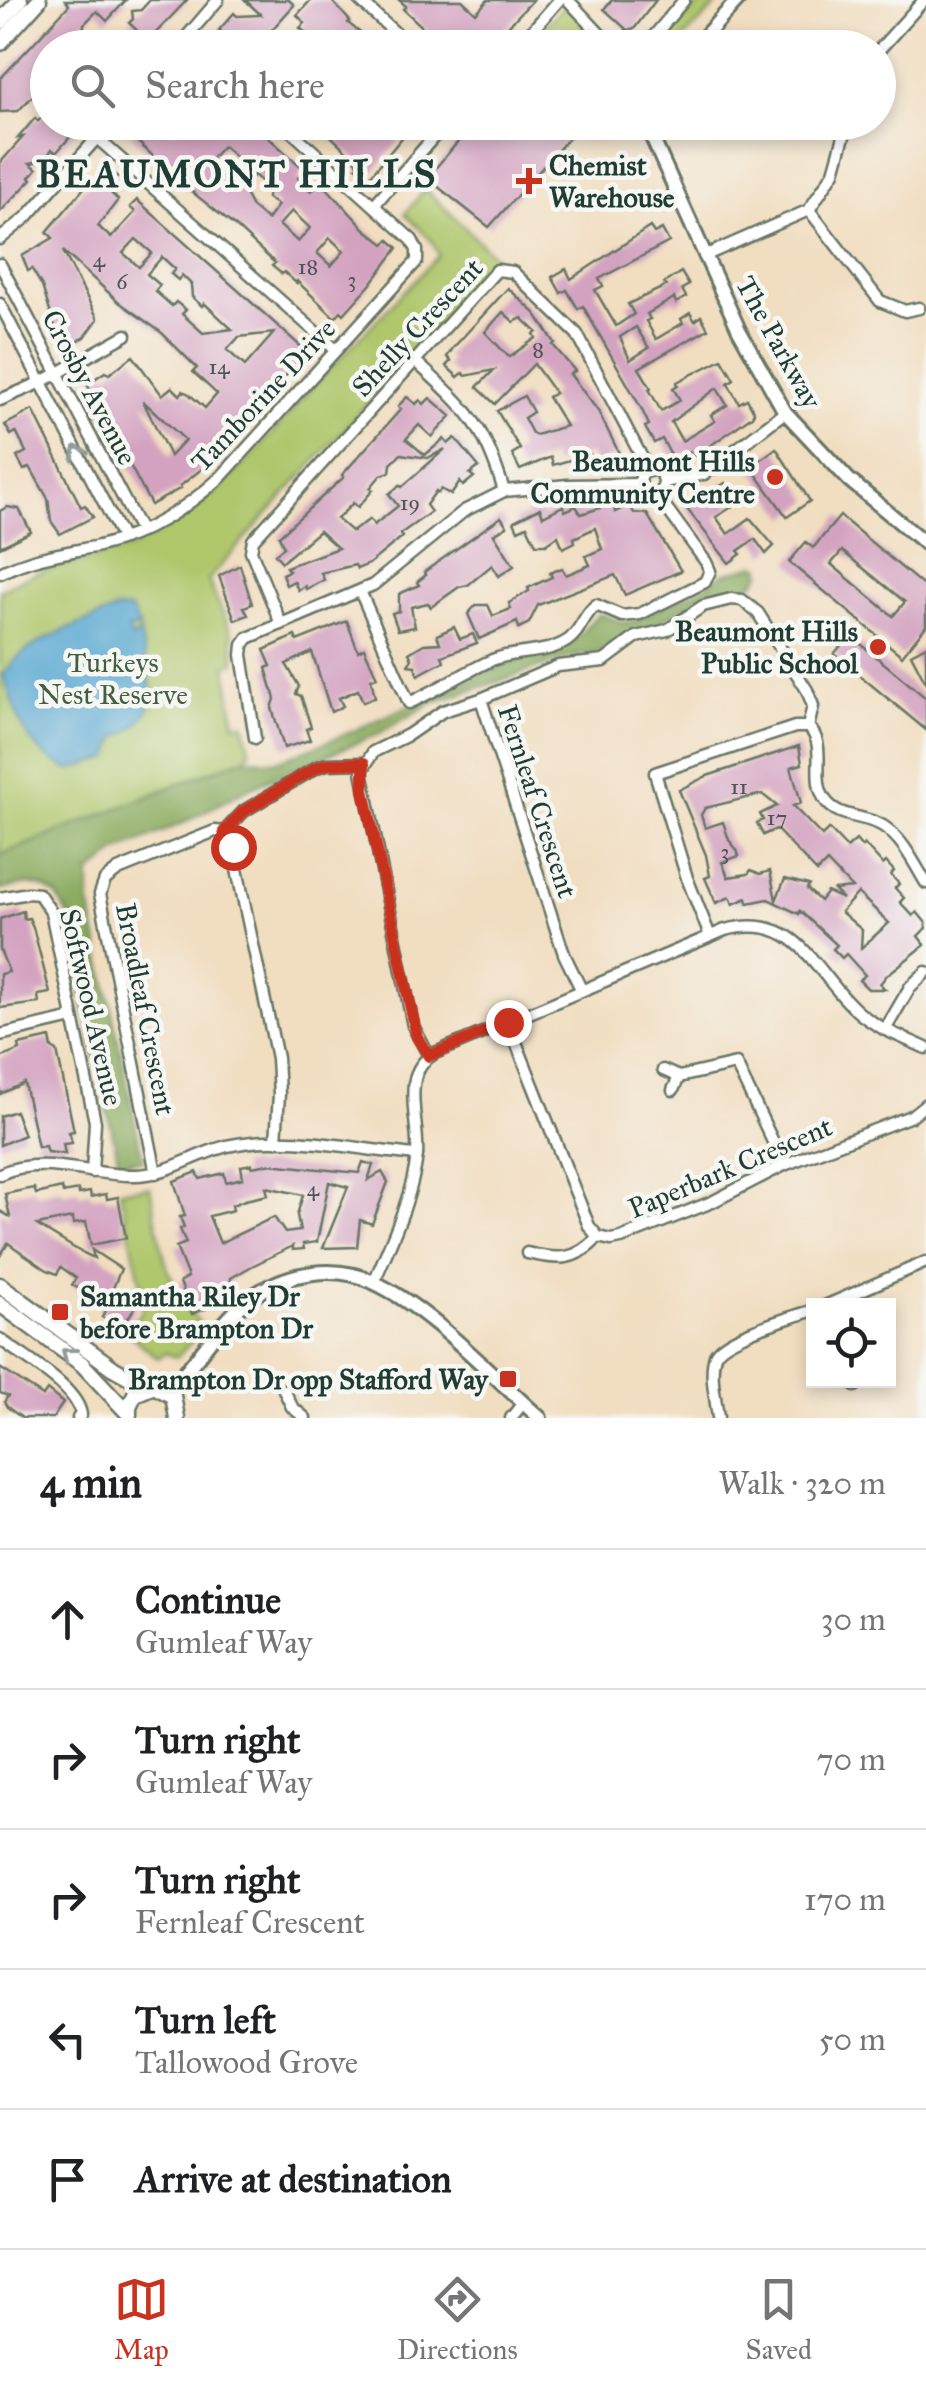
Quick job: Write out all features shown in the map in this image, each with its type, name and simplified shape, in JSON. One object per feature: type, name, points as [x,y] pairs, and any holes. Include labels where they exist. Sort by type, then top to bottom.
[{"type":"main road","points":[[0,22],[20,0]]},
{"type":"main road","points":[[0,43],[39,0]]},
{"type":"main road","points":[[0,1285],[113,1368],[147,1387],[168,1391],[179,1416]]},
{"type":"main road","points":[[0,1304],[82,1364],[128,1415],[135,1394],[147,1387]]},
{"type":"street","points":[[193,30],[218,0]]},
{"type":"street","points":[[359,0],[392,30]]},
{"type":"street","points":[[532,30],[558,0]]},
{"type":"street","points":[[568,0],[596,30]]},
{"type":"street","points":[[659,30],[684,0]]},
{"type":"street","points":[[710,30],[738,0]]},
{"type":"street","points":[[896,31],[924,0]]},
{"type":"street","points":[[0,239],[39,204],[95,140]]},
{"type":"street","points":[[99,140],[336,350]]},
{"type":"street","points":[[301,140],[374,205],[431,140]]},
{"type":"street","name":"The Parkway","points":[[653,140],[754,360],[786,412],[849,480],[926,544]]},
{"type":"street","points":[[704,256],[809,210],[834,172],[843,140]]},
{"type":"street","name":"Tamborine Drive","points":[[0,573],[30,560],[141,532],[176,514],[222,477],[417,261],[412,240],[374,205]]},
{"type":"street","points":[[809,210],[880,301],[905,311],[919,308]]},
{"type":"street","name":"Crosby Avenue","points":[[0,264],[141,532]]},
{"type":"street","name":"Shelly Crescent","points":[[281,624],[253,556],[253,540],[493,273],[508,269],[577,334],[649,471]]},
{"type":"street","name":"Crosby Avenue","points":[[0,304],[123,539]]},
{"type":"street","points":[[0,400],[126,336]]},
{"type":"street","points":[[414,360],[477,422],[492,452],[504,491]]},
{"type":"street","points":[[656,494],[664,482],[704,474],[786,412]]},
{"type":"street","points":[[360,591],[409,702],[490,661],[551,648],[570,639],[586,613],[596,605],[622,616],[640,614],[705,582],[708,566],[656,494],[648,493],[641,484],[643,474],[649,471],[660,473],[664,482]]},
{"type":"street","points":[[256,738],[242,650],[248,638],[360,591],[397,568],[464,511],[504,491],[641,484]]},
{"type":"street","points":[[482,699],[558,666],[604,661],[643,634],[667,630],[703,606],[731,599],[742,600],[758,613],[808,690],[813,706],[808,727]]},
{"type":"street","name":"Fernleaf Crescent","points":[[364,763],[373,752],[408,735],[434,716],[482,699],[564,954],[581,989]]},
{"type":"street","points":[[710,936],[654,773],[794,726],[808,727],[817,738],[820,788],[828,804],[884,826],[902,845],[926,883]]},
{"type":"street","points":[[276,1140],[280,1094],[277,1058],[233,847],[224,832],[244,811],[317,767],[364,763],[364,790],[410,1012],[417,1037],[429,1056]]},
{"type":"street","name":"Broadleaf Crescent","points":[[156,1173],[100,894],[106,880],[118,870],[210,832],[224,832]]},
{"type":"street","name":"Softwood Avenue","points":[[0,898],[28,892],[44,898],[51,912],[95,1122],[92,1172]]},
{"type":"street","points":[[374,1282],[400,1221],[417,1155],[413,1090],[418,1070],[429,1056],[581,989],[710,936],[742,926],[771,928],[785,934],[812,958],[854,1009],[885,1030],[926,1048]]},
{"type":"street","points":[[885,1030],[910,987],[926,972]]},
{"type":"street","points":[[0,1035],[73,1018]]},
{"type":"street","name":"Paperbark Crescent","points":[[508,1022],[589,1226],[598,1237],[611,1240],[712,1202],[784,1164],[911,1116],[926,1104]]},
{"type":"street","points":[[663,1070],[680,1077],[736,1064],[784,1164]]},
{"type":"street","points":[[672,1090],[680,1077]]},
{"type":"street","points":[[0,1174],[26,1165],[124,1175],[156,1173],[227,1146],[276,1140],[417,1155]]},
{"type":"street","points":[[527,1254],[572,1258],[598,1237]]},
{"type":"street","points":[[846,1298],[926,1262]]},
{"type":"street","points":[[168,1391],[240,1308],[268,1287],[312,1273],[352,1275],[374,1282],[438,1328],[540,1418]]},
{"type":"street","points":[[718,1418],[713,1373],[716,1353],[745,1335],[806,1313]]},
{"type":"street","points":[[0,1339],[68,1389],[80,1403],[78,1418]]},
{"type":"street","points":[[284,1390],[292,1407],[305,1418]]},
{"type":"street","points":[[510,1418],[523,1403]]},
{"type":"green space","points":[[703,0],[722,0],[692,30],[673,30]]},
{"type":"green space","points":[[568,2],[594,30],[541,30]]},
{"type":"green space","name":"Turkeys Nest Reserve","points":[[425,189],[497,259],[208,580],[232,634],[235,663],[226,665],[235,724],[244,723],[250,750],[247,757],[0,855],[0,590],[36,573],[130,548],[185,516],[220,488],[439,255],[431,240],[405,214]]},
{"type":"green space","points":[[761,567],[761,573],[754,583],[697,599],[612,650],[571,657],[430,704],[378,734],[251,787],[118,851],[90,874],[90,905],[143,1160],[119,1162],[85,1013],[70,917],[56,895],[43,887],[28,884],[0,890],[0,855],[242,759],[274,761],[315,747],[492,670],[565,647],[600,614],[632,622],[723,574]]},
{"type":"green space","points":[[150,1187],[172,1279],[204,1328],[177,1357],[165,1353],[158,1358],[125,1331],[142,1311],[143,1293],[120,1190]]},
{"type":"water","points":[[118,609],[131,610],[140,628],[128,629],[133,639],[140,632],[153,697],[140,722],[117,737],[110,758],[70,770],[42,753],[25,732],[3,675],[13,662],[39,643]]},
{"type":"building","points":[[65,0],[126,0],[107,21],[97,11],[83,30],[46,30],[69,5]]},
{"type":"building","points":[[150,0],[187,0],[159,30],[137,30],[129,23],[132,11],[141,10]]},
{"type":"building","points":[[245,0],[289,0],[294,5],[272,30],[219,30],[234,13],[261,15]]},
{"type":"building","points":[[311,0],[331,0],[357,30],[302,30],[305,23],[297,15]]},
{"type":"building","points":[[399,0],[462,0],[476,13],[488,0],[533,0],[504,30],[426,30],[403,9],[406,6]]},
{"type":"building","points":[[612,0],[656,0],[634,29],[627,30],[604,9]]},
{"type":"building","points":[[30,47],[30,99],[18,111],[0,112],[0,79]]},
{"type":"building","points":[[30,124],[30,140],[67,140],[56,153],[52,149],[45,160],[30,163],[37,169],[32,179],[0,212],[0,163],[23,137],[18,138]]},
{"type":"building","points":[[271,140],[305,170],[298,178],[311,191],[322,183],[365,229],[384,244],[389,240],[398,248],[344,314],[341,311],[335,318],[297,281],[272,266],[275,263],[138,142]],"holes":[[[223,146],[248,168],[230,186],[208,162]],[[254,175],[268,187],[267,198],[278,205],[267,220],[252,207],[242,188]],[[292,211],[310,228],[298,242],[279,225]],[[330,238],[344,251],[331,266],[317,253]]]},
{"type":"building","points":[[335,140],[400,140],[370,176],[356,167],[359,165]]},
{"type":"building","points":[[460,140],[567,140],[489,227],[427,178]]},
{"type":"building","points":[[111,171],[123,182],[112,194],[118,200],[98,226],[111,238],[135,212],[130,207],[137,200],[307,352],[203,468],[181,488],[151,505],[87,384],[133,356],[162,395],[172,387],[180,395],[183,391],[189,394],[205,408],[217,394],[193,372],[197,368],[162,333],[119,302],[63,251],[98,319],[85,337],[68,346],[54,324],[42,286],[32,269],[28,271],[22,256],[53,238],[47,232],[84,188],[95,179],[100,184]],"holes":[[[136,239],[152,253],[139,267],[123,253]],[[162,257],[175,269],[171,274],[178,280],[182,275],[191,284],[192,297],[232,329],[203,333],[182,314],[186,310],[176,302],[172,306],[155,291],[160,285],[147,274]],[[274,333],[245,366],[227,350],[239,337]],[[143,401],[185,440],[170,456]]]},
{"type":"building","points":[[650,227],[654,233],[662,229],[669,242],[599,279],[603,286],[595,290],[616,326],[634,314],[628,304],[666,286],[664,283],[681,272],[689,285],[682,289],[686,297],[676,303],[674,298],[647,314],[650,319],[646,321],[656,339],[683,323],[681,319],[690,313],[695,321],[701,316],[708,329],[639,368],[649,389],[661,411],[680,400],[673,388],[677,382],[722,359],[734,379],[728,383],[739,403],[747,399],[754,412],[752,416],[703,451],[692,456],[690,452],[674,461],[662,439],[654,443],[641,408],[583,306],[578,309],[567,290],[561,293],[552,277],[566,269],[571,279]],"holes":[[[636,327],[649,348],[630,360],[620,337]],[[717,388],[727,405],[711,415],[715,421],[682,441],[671,422]]]},
{"type":"building","points":[[508,288],[536,314],[553,345],[575,371],[570,374],[598,411],[619,453],[595,465],[590,454],[553,465],[551,457],[520,470],[512,454],[520,449],[497,411],[524,396],[533,412],[524,418],[532,433],[566,426],[548,397],[555,393],[534,364],[495,404],[477,387],[494,370],[458,377],[446,366],[453,348]],"holes":[[[503,312],[514,322],[522,318],[537,332],[536,338],[509,357],[485,332]]]},
{"type":"building","points":[[407,397],[416,404],[420,400],[424,404],[430,398],[451,416],[432,437],[419,425],[406,439],[425,455],[444,439],[448,444],[455,438],[479,467],[470,474],[474,477],[463,486],[460,482],[451,495],[441,489],[436,491],[426,505],[431,512],[400,534],[402,537],[369,564],[321,573],[324,580],[306,589],[305,586],[298,590],[294,581],[286,585],[282,574],[289,571],[286,567],[338,548],[319,531],[282,562],[275,554],[284,547],[279,536],[344,477],[401,409],[398,406]],"holes":[[[445,449],[389,494],[398,506],[374,525],[370,519],[352,532],[337,519],[353,503],[358,507],[401,454],[428,458]]]},
{"type":"building","points":[[33,410],[81,507],[85,505],[93,517],[60,534],[51,521],[48,499],[30,467],[24,470],[17,457],[26,452],[16,432],[11,435],[5,425]]},
{"type":"building","points":[[776,448],[810,501],[787,517],[751,467]]},
{"type":"building","points":[[725,483],[734,495],[727,500],[732,507],[716,517],[728,534],[750,518],[774,546],[766,554],[755,539],[729,563],[684,505],[697,496],[700,500]]},
{"type":"building","points":[[613,504],[615,512],[630,505],[634,513],[647,514],[681,571],[625,595],[615,575],[538,605],[529,623],[519,628],[517,622],[479,639],[468,614],[476,605],[488,605],[493,616],[511,609],[509,603],[528,588],[552,577],[550,573],[562,568],[566,575],[590,565],[586,556],[602,549],[595,528],[563,548],[558,536],[546,544],[536,544],[527,526],[518,530],[514,521],[540,508],[543,516],[563,506],[565,511],[576,506],[581,514]]},
{"type":"building","points":[[7,507],[19,509],[31,532],[0,547],[0,511]]},
{"type":"building","points":[[840,516],[926,588],[926,626],[902,656],[789,562],[806,542],[813,548]],"holes":[[[842,551],[905,602],[893,616],[831,564]]]},
{"type":"building","points":[[501,517],[507,526],[494,534],[514,566],[499,576],[492,565],[431,607],[428,603],[411,607],[415,627],[398,630],[392,613],[399,611],[399,594],[419,585],[424,572]]},
{"type":"building","points":[[240,565],[252,604],[244,607],[248,615],[235,620],[219,576]]},
{"type":"building","points":[[347,621],[358,651],[364,648],[377,677],[371,679],[375,697],[363,702],[358,690],[339,698],[343,706],[331,712],[312,652],[286,664],[299,686],[296,694],[301,696],[311,727],[306,729],[310,740],[284,748],[272,708],[275,699],[266,668],[271,666],[264,650]]},
{"type":"building","points":[[454,627],[460,639],[473,634],[477,643],[442,656],[444,661],[418,675],[415,666],[408,665],[412,659],[409,653],[424,644],[440,643],[437,635]]},
{"type":"building","points":[[850,635],[926,698],[926,730],[834,654]]},
{"type":"building","points":[[926,646],[926,683],[911,654]]},
{"type":"building","points":[[799,746],[802,764],[791,767],[801,803],[793,806],[822,836],[829,829],[847,848],[856,840],[883,865],[886,862],[899,884],[895,888],[904,898],[900,902],[926,923],[918,936],[925,945],[887,975],[880,984],[885,989],[868,989],[859,980],[865,975],[846,954],[842,958],[833,949],[837,945],[800,911],[799,914],[768,899],[748,903],[747,898],[733,904],[730,897],[716,903],[705,878],[710,876],[706,855],[679,790],[707,776]],"holes":[[[762,794],[777,806],[760,814],[763,820],[757,823],[763,835],[776,829],[817,872],[827,862],[852,888],[834,890],[843,899],[827,892],[820,901],[807,889],[809,885],[785,879],[776,900],[770,871],[760,874],[751,870],[728,877],[722,862],[739,856],[737,850],[723,822],[705,828],[701,815],[705,808]],[[858,893],[889,923],[861,948],[862,930],[841,912]]]},
{"type":"building","points":[[23,911],[24,919],[29,918],[33,927],[50,993],[38,995],[39,1003],[0,1008],[0,974],[9,972],[0,950],[0,919]]},
{"type":"building","points":[[50,1038],[57,1051],[74,1131],[69,1132],[72,1143],[63,1144],[65,1154],[38,1147],[24,1083],[0,1094],[0,1058],[20,1050],[19,1045]]},
{"type":"building","points":[[15,1111],[24,1135],[0,1145],[0,1116]]},
{"type":"building","points":[[363,1162],[373,1165],[368,1180],[382,1172],[388,1182],[372,1224],[360,1220],[357,1247],[323,1248],[348,1187],[329,1182],[317,1242],[303,1244],[304,1249],[293,1250],[293,1246],[231,1278],[230,1286],[214,1298],[217,1304],[192,1314],[180,1282],[188,1277],[176,1247],[186,1243],[180,1229],[184,1227],[180,1217],[185,1216],[174,1181],[197,1172],[200,1179],[224,1173],[226,1182],[243,1178],[241,1166],[252,1164],[359,1173]],"holes":[[[266,1187],[303,1195],[297,1215],[300,1231],[285,1233],[274,1217],[220,1243],[209,1216],[233,1210],[232,1205],[245,1200],[268,1195]]]},
{"type":"building","points":[[34,1188],[36,1194],[62,1188],[63,1193],[78,1190],[79,1194],[90,1192],[91,1197],[118,1197],[126,1238],[91,1245],[86,1222],[73,1224],[72,1218],[37,1225],[79,1251],[94,1258],[92,1250],[121,1269],[113,1288],[137,1304],[121,1329],[102,1317],[106,1310],[81,1294],[83,1291],[72,1285],[76,1278],[61,1267],[57,1274],[47,1270],[8,1243],[0,1256],[0,1211],[10,1217],[5,1194]]},
{"type":"building","points":[[0,1368],[43,1396],[47,1390],[63,1403],[53,1418],[22,1418],[7,1407],[4,1402],[8,1396],[0,1393]]},
{"type":"place","name":"Chemist Warehouse","points":[[529,181]]},
{"type":"place","name":"Beaumont Hills Community Centre","points":[[775,477]]},
{"type":"place","name":"Beaumont Hills Public School","points":[[878,647]]},
{"type":"place","name":"Samantha Riley Dr before Brampton Dr","points":[[60,1312]]},
{"type":"place","name":"Brampton Dr opp Stafford Way","points":[[508,1379]]},
{"type":"district","name":"BEAUMONT HILLS","points":[[237,174]]},
{"type":"route","points":[[233,847],[224,832],[252,805],[317,767],[364,763],[362,780],[417,1037],[429,1056],[508,1022]]}]
